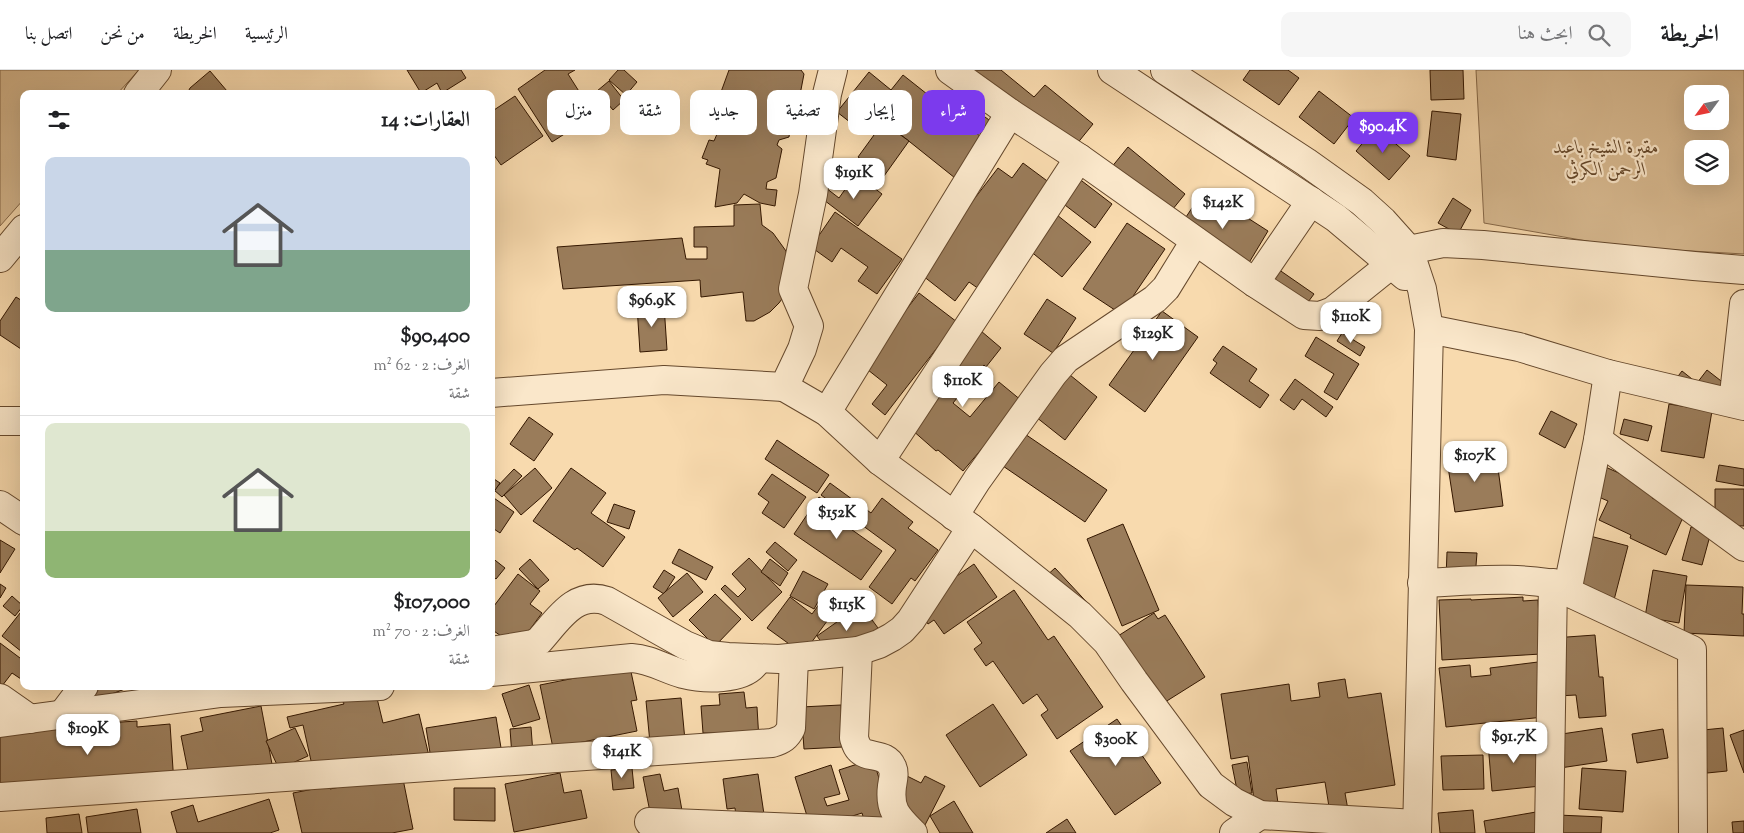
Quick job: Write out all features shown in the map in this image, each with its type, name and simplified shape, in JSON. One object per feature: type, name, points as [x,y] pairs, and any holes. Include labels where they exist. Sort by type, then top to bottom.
[{"type":"street","points":[[141,90],[158,70]]},
{"type":"street","points":[[784,387],[802,349],[809,326],[792,289],[813,194],[827,94],[833,70]]},
{"type":"street","points":[[950,70],[1010,114],[1079,158],[1255,283],[1304,315],[1320,316],[1333,311],[1400,257],[1443,243],[1483,245],[1744,270]]},
{"type":"street","points":[[1112,70],[1336,218],[1400,257]]},
{"type":"street","points":[[495,393],[664,380],[784,387],[827,412],[880,461],[962,522],[1080,615],[1108,642],[1134,681],[1211,785],[1234,802],[1260,815],[1309,826],[1416,829],[1429,329],[1422,290],[1400,257],[1383,221],[1362,202],[1306,162],[1165,70]]},
{"type":"street","points":[[827,412],[1010,114]]},
{"type":"street","points":[[880,461],[1079,158]]},
{"type":"street","points":[[1255,283],[1311,201]]},
{"type":"street","points":[[0,258],[20,234]]},
{"type":"street","points":[[495,650],[533,644],[572,605],[583,599],[594,597],[607,601],[685,645],[709,655],[794,658],[858,651],[879,644],[902,630],[911,620],[962,522],[977,480],[1053,374],[1072,355],[1154,299],[1166,288],[1195,241]]},
{"type":"street","points":[[1429,329],[1519,347],[1608,374],[1739,404],[1744,304]]},
{"type":"street","points":[[1549,833],[1560,585],[1598,440],[1608,374]]},
{"type":"street","points":[[0,421],[20,421]]},
{"type":"street","points":[[1598,440],[1744,547]]},
{"type":"street","points":[[0,505],[20,518]]},
{"type":"street","points":[[1422,583],[1510,580],[1560,585],[1572,594],[1692,650],[1693,833]]},
{"type":"street","points":[[649,822],[902,830],[893,811],[890,798],[894,777],[893,767],[888,760],[866,754],[858,749],[854,738],[858,651]]},
{"type":"street","points":[[495,672],[642,658],[684,674],[735,676],[752,668],[758,658]]},
{"type":"street","points":[[0,798],[772,743],[788,735],[791,728],[794,658]]},
{"type":"street","points":[[62,715],[81,690]]},
{"type":"street","points":[[0,723],[222,694],[301,690]]},
{"type":"street","points":[[0,698],[30,719]]},
{"type":"street","points":[[1234,833],[1260,815]]},
{"type":"green space","points":[[0,70],[139,70],[121,90],[20,90],[20,204],[0,226]]},
{"type":"green space","name":"مقبرة الشيخ باعبد الرحمن الكرثي","points":[[1476,70],[1744,70],[1744,254],[1621,247],[1484,223]]},
{"type":"building","points":[[407,70],[461,70],[466,78],[447,90],[440,90],[437,83],[426,90],[419,90]]},
{"type":"building","points":[[545,70],[575,70],[568,74],[578,90],[547,90],[547,134],[518,89]]},
{"type":"building","points":[[618,70],[624,70],[637,82],[630,90],[620,90],[609,80]]},
{"type":"building","points":[[729,70],[801,70],[804,74],[801,90],[767,90],[767,135],[789,135],[789,137],[779,140],[777,145],[782,149],[776,178],[767,182],[766,189],[777,190],[775,206],[760,203],[744,194],[737,203],[715,207],[720,169],[706,164],[708,160],[702,158],[709,140],[714,141],[717,135],[757,135],[757,90],[722,90]]},
{"type":"building","points":[[949,70],[1001,70],[1034,97],[1045,85],[1093,124],[1063,161],[985,99],[985,90],[974,90]]},
{"type":"building","points":[[1250,70],[1288,70],[1299,78],[1279,105],[1243,80]]},
{"type":"building","points":[[1430,70],[1463,70],[1464,99],[1431,100]]},
{"type":"building","points":[[210,71],[226,90],[189,90]]},
{"type":"building","points":[[869,72],[891,90],[855,90]]},
{"type":"building","points":[[903,75],[922,90],[922,135],[979,135],[990,144],[960,182],[901,135],[912,135],[912,90],[891,90]]},
{"type":"building","points":[[609,81],[620,95],[620,104],[613,110],[610,106],[610,90],[598,90]]},
{"type":"building","points":[[1319,91],[1354,118],[1334,144],[1299,117]]},
{"type":"building","points":[[515,96],[543,136],[501,165],[495,157],[495,109]]},
{"type":"building","points":[[848,98],[848,121],[838,111]]},
{"type":"building","points":[[1432,111],[1461,114],[1456,160],[1427,156]]},
{"type":"building","points":[[985,117],[996,125],[987,138],[983,135],[985,135]]},
{"type":"building","points":[[1376,127],[1410,156],[1389,180],[1356,151]]},
{"type":"building","points":[[548,135],[563,135],[552,142]]},
{"type":"building","points":[[874,135],[901,135],[909,141],[884,176],[858,157]]},
{"type":"building","points":[[1128,147],[1185,194],[1160,225],[1102,179]]},
{"type":"building","points":[[1023,163],[1054,186],[979,289],[969,282],[955,301],[918,272],[998,168],[1012,178]]},
{"type":"building","points":[[856,174],[882,194],[858,226],[820,197],[826,188],[839,198]]},
{"type":"building","points":[[1078,178],[1112,204],[1095,228],[1061,202]]},
{"type":"building","points":[[1204,190],[1268,231],[1244,271],[1178,229]]},
{"type":"building","points":[[1453,198],[1471,210],[1458,234],[1438,223]]},
{"type":"building","points":[[760,204],[762,225],[773,233],[786,251],[789,270],[787,292],[770,312],[754,321],[746,321],[743,292],[701,297],[700,280],[563,289],[557,247],[682,238],[686,259],[707,259],[707,247],[694,247],[694,227],[734,226],[734,205]]},
{"type":"building","points":[[835,212],[902,259],[877,294],[858,281],[868,267],[841,248],[832,262],[811,247]]},
{"type":"building","points":[[1057,215],[1091,242],[1062,277],[1029,250]]},
{"type":"building","points":[[1127,223],[1165,249],[1121,314],[1083,289]]},
{"type":"building","points":[[1275,267],[1314,294],[1294,321],[1256,294]]},
{"type":"building","points":[[919,293],[957,322],[885,415],[872,404],[887,385],[863,366]]},
{"type":"building","points":[[16,297],[20,300],[20,348],[0,335],[0,321]]},
{"type":"building","points":[[1047,299],[1076,318],[1053,353],[1024,334]]},
{"type":"building","points":[[1359,303],[1371,308],[1370,321],[1358,329],[1345,325],[1346,309]]},
{"type":"building","points":[[664,305],[667,350],[640,352],[637,306]]},
{"type":"building","points":[[1162,311],[1198,337],[1145,412],[1109,385]]},
{"type":"building","points":[[981,331],[1001,348],[986,367],[984,365],[953,403],[970,417],[999,382],[1022,401],[963,471],[938,450],[936,451],[903,422]]},
{"type":"building","points":[[1342,333],[1365,347],[1360,356],[1337,341]]},
{"type":"building","points":[[1316,337],[1359,364],[1337,400],[1324,392],[1334,374],[1305,356]]},
{"type":"building","points":[[1223,346],[1257,369],[1249,381],[1269,395],[1260,408],[1210,373],[1217,363],[1213,360]]},
{"type":"building","points":[[1707,370],[1725,384],[1714,398],[1672,384],[1682,371],[1697,383]]},
{"type":"building","points":[[1070,375],[1097,397],[1065,440],[1036,417]]},
{"type":"building","points":[[1295,379],[1333,407],[1326,417],[1302,399],[1294,410],[1280,400]]},
{"type":"building","points":[[1669,404],[1712,411],[1704,458],[1661,451]]},
{"type":"building","points":[[1551,411],[1577,424],[1565,448],[1539,434]]},
{"type":"building","points":[[529,417],[553,434],[534,461],[510,444]]},
{"type":"building","points":[[1624,419],[1652,426],[1648,441],[1620,434]]},
{"type":"building","points":[[1022,432],[1107,490],[1085,522],[1000,464]]},
{"type":"building","points":[[777,440],[829,475],[817,493],[765,459]]},
{"type":"building","points":[[1496,453],[1503,506],[1455,512],[1447,460]]},
{"type":"building","points":[[1599,464],[1656,490],[1652,498],[1685,513],[1666,555],[1630,538],[1631,535],[1599,520],[1608,501],[1587,492]]},
{"type":"building","points":[[1719,465],[1744,469],[1744,486],[1716,481]]},
{"type":"building","points":[[535,468],[552,488],[521,515],[504,495]]},
{"type":"building","points":[[571,468],[606,493],[591,513],[625,537],[603,567],[577,548],[575,550],[533,521]]},
{"type":"building","points":[[514,469],[522,476],[502,497],[495,489]]},
{"type":"building","points":[[772,474],[806,497],[784,528],[762,513],[769,502],[758,494]]},
{"type":"building","points":[[495,480],[500,483],[495,490]]},
{"type":"building","points":[[830,483],[871,513],[882,498],[913,522],[908,528],[938,550],[915,581],[911,578],[892,604],[869,587],[896,550],[821,495]]},
{"type":"building","points":[[1715,489],[1744,489],[1744,526],[1715,525]]},
{"type":"building","points":[[819,497],[842,514],[838,520],[882,551],[861,580],[794,534]]},
{"type":"building","points":[[495,499],[514,512],[500,533],[495,530]]},
{"type":"building","points":[[614,504],[635,511],[629,529],[607,522]]},
{"type":"building","points":[[1123,524],[1159,610],[1122,626],[1087,539]]},
{"type":"building","points":[[1691,527],[1711,532],[1702,565],[1682,560]]},
{"type":"building","points":[[1590,536],[1628,546],[1614,600],[1576,591]]},
{"type":"building","points":[[0,540],[15,549],[0,573]]},
{"type":"building","points":[[775,542],[797,560],[788,571],[766,552]]},
{"type":"building","points":[[679,549],[713,567],[706,580],[672,563]]},
{"type":"building","points":[[1447,552],[1477,553],[1475,578],[1446,578]]},
{"type":"building","points":[[749,558],[782,592],[752,621],[721,589],[725,585],[738,597],[746,589],[732,574]]},
{"type":"building","points":[[530,559],[549,580],[538,589],[519,569]]},
{"type":"building","points":[[770,559],[788,573],[780,586],[761,572]]},
{"type":"building","points":[[495,560],[505,568],[495,578]]},
{"type":"building","points":[[974,564],[997,597],[944,634],[934,620],[928,624],[915,605]]},
{"type":"building","points":[[1055,568],[1095,611],[1044,578]]},
{"type":"building","points":[[664,570],[675,577],[664,594],[653,587]]},
{"type":"building","points":[[1653,570],[1687,576],[1679,623],[1645,617]]},
{"type":"building","points":[[803,571],[828,584],[814,609],[790,596]]},
{"type":"building","points":[[687,573],[703,592],[673,617],[658,598]]},
{"type":"building","points":[[518,574],[540,591],[530,604],[542,613],[517,647],[495,632],[495,605]]},
{"type":"building","points":[[0,584],[6,588],[0,598]]},
{"type":"building","points":[[1686,585],[1743,587],[1742,614],[1744,614],[1744,636],[1684,633]]},
{"type":"building","points":[[1014,590],[1048,640],[1054,636],[1103,707],[1057,739],[1041,715],[1048,710],[1037,694],[1023,704],[993,661],[986,666],[974,649],[982,643],[967,622]]},
{"type":"building","points":[[828,592],[841,602],[803,654],[767,628],[790,597],[812,614]]},
{"type":"building","points":[[715,594],[741,619],[715,646],[689,620]]},
{"type":"building","points":[[12,596],[20,603],[20,610],[15,616],[3,606]]},
{"type":"building","points":[[1523,597],[1523,601],[1538,600],[1541,654],[1442,660],[1439,600]]},
{"type":"building","points":[[861,605],[878,628],[834,660],[817,636]]},
{"type":"building","points":[[20,613],[20,650],[2,636]]},
{"type":"building","points":[[1154,613],[1158,619],[1165,615],[1205,677],[1162,704],[1107,643]]},
{"type":"building","points":[[1595,635],[1599,677],[1603,677],[1606,716],[1579,718],[1576,695],[1557,696],[1553,638]]},
{"type":"building","points":[[0,643],[20,658],[20,678],[12,673],[2,686],[0,685]]},
{"type":"building","points":[[1538,662],[1544,717],[1446,727],[1439,668],[1470,665],[1471,677],[1491,675],[1490,668]]},
{"type":"building","points":[[630,667],[637,700],[631,701],[637,731],[553,748],[540,685]]},
{"type":"building","points":[[1345,679],[1348,698],[1381,693],[1395,785],[1345,793],[1348,810],[1330,813],[1325,782],[1276,789],[1278,803],[1255,807],[1248,756],[1231,759],[1221,694],[1289,684],[1291,701],[1320,697],[1318,683]]},
{"type":"building","points":[[529,685],[540,719],[513,727],[502,694]]},
{"type":"building","points":[[86,690],[122,690],[90,702]]},
{"type":"building","points":[[744,692],[746,708],[757,707],[760,757],[722,759],[720,733],[703,733],[701,706],[720,705],[719,694]]},
{"type":"building","points":[[376,694],[383,723],[419,714],[429,756],[394,765],[392,755],[314,774],[303,725],[290,728],[287,717],[344,704],[343,702]]},
{"type":"building","points":[[681,698],[686,751],[651,754],[646,701]]},
{"type":"building","points":[[993,704],[1027,755],[980,787],[946,735]]},
{"type":"building","points":[[841,705],[843,747],[804,749],[801,707]]},
{"type":"building","points":[[261,706],[272,764],[193,796],[181,736],[203,731],[200,718]]},
{"type":"building","points":[[496,717],[502,754],[432,765],[426,728]]},
{"type":"building","points":[[1117,719],[1161,783],[1115,815],[1070,751]]},
{"type":"building","points":[[137,721],[137,727],[170,724],[174,784],[0,786],[0,733],[75,728],[76,734],[92,733],[91,724]]},
{"type":"building","points":[[531,727],[533,754],[512,756],[510,729]]},
{"type":"building","points":[[295,728],[308,756],[279,769],[266,741]]},
{"type":"building","points":[[1602,728],[1607,761],[1560,768],[1555,735]]},
{"type":"building","points":[[1723,728],[1727,771],[1707,773],[1703,730]]},
{"type":"building","points":[[1663,729],[1668,758],[1637,763],[1632,734]]},
{"type":"building","points":[[1744,730],[1744,773],[1730,735]]},
{"type":"building","points":[[1537,738],[1541,786],[1492,791],[1488,743]]},
{"type":"building","points":[[1483,755],[1484,789],[1443,790],[1441,756]]},
{"type":"building","points":[[873,759],[893,823],[867,830],[862,813],[811,829],[795,777],[831,765],[840,794],[824,798],[827,806],[849,800],[839,770]]},
{"type":"building","points":[[1247,762],[1252,793],[1238,795],[1232,765]]},
{"type":"building","points":[[632,768],[634,788],[613,790],[611,770]]},
{"type":"building","points":[[1582,768],[1626,771],[1623,812],[1579,809]]},
{"type":"building","points":[[560,773],[564,793],[581,790],[587,818],[514,832],[505,784]]},
{"type":"building","points":[[402,774],[413,829],[392,833],[302,833],[293,793],[329,786],[330,789]]},
{"type":"building","points":[[660,774],[664,791],[678,788],[683,816],[652,822],[643,777]]},
{"type":"building","points":[[758,774],[765,821],[737,825],[735,808],[727,809],[723,779]]},
{"type":"building","points":[[905,775],[921,783],[925,776],[945,786],[925,825],[889,806]]},
{"type":"building","points":[[454,788],[495,788],[495,821],[454,820]]},
{"type":"building","points":[[269,799],[279,830],[270,833],[177,833],[171,812],[193,805],[198,822]]},
{"type":"building","points":[[954,801],[973,833],[940,833],[930,816]]},
{"type":"building","points":[[137,809],[141,833],[88,833],[86,817]]},
{"type":"building","points":[[1473,810],[1475,833],[1440,833],[1438,813]]},
{"type":"building","points":[[1536,812],[1540,833],[1486,833],[1484,821]]},
{"type":"building","points":[[79,814],[82,833],[47,833],[46,818]]},
{"type":"building","points":[[1558,815],[1602,817],[1601,833],[1557,833]]},
{"type":"building","points":[[1067,819],[1076,833],[1046,833]]},
{"type":"building","points":[[1744,821],[1744,833],[1733,833],[1732,822]]}]
